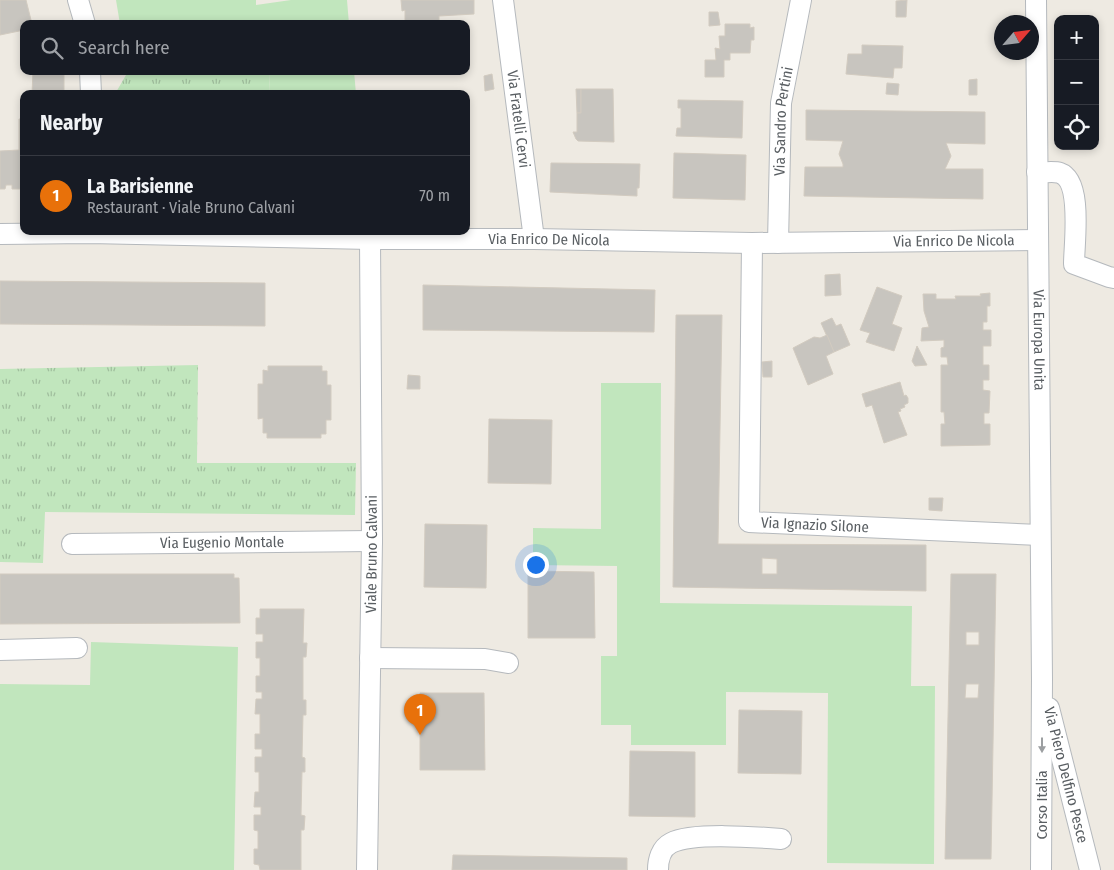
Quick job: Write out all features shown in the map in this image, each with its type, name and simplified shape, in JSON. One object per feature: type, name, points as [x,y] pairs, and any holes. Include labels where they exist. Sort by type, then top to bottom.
[{"type":"street","points":[[78,0],[84,20]]},
{"type":"street","name":"Via Fratelli Cervi","points":[[503,0],[534,239]]},
{"type":"street","name":"Via Sandro Pertini","points":[[778,242],[781,104],[801,0]]},
{"type":"street","name":"Via Europa Unita","points":[[1036,0],[1042,679]]},
{"type":"street","points":[[90,75],[91,90]]},
{"type":"street","points":[[1037,172],[1060,173],[1071,180],[1075,196],[1074,264],[1114,278]]},
{"type":"street","name":"Via Enrico De Nicola","points":[[0,234],[20,234]]},
{"type":"street","name":"Via Enrico De Nicola","points":[[209,235],[370,239],[534,239],[752,243],[1038,240]]},
{"type":"street","name":"Viale Bruno Calvani","points":[[367,870],[372,540],[370,239]]},
{"type":"street","name":"Via Ignazio Silone","points":[[752,243],[749,522],[1040,535]]},
{"type":"street","name":"Via Eugenio Montale","points":[[72,544],[372,540]]},
{"type":"street","points":[[0,650],[77,648]]},
{"type":"street","points":[[370,658],[484,659],[508,663]]},
{"type":"street","name":"Corso Italia","points":[[1042,679],[1042,870]]},
{"type":"street","name":"Via Piero Delfino Pesce","points":[[1042,679],[1090,870]]},
{"type":"street","points":[[658,870],[662,851],[670,843],[688,838],[744,836],[781,839]]},
{"type":"green space","points":[[116,0],[256,0],[256,5],[291,0],[347,0],[349,20],[119,20]]},
{"type":"green space","points":[[126,75],[269,75],[270,90],[117,90]]},
{"type":"green space","points":[[269,75],[354,75],[356,90],[270,90]]},
{"type":"green space","points":[[198,365],[197,463],[356,463],[355,515],[45,512],[43,563],[0,562],[0,369]]},
{"type":"green space","points":[[601,383],[661,383],[660,603],[912,606],[911,686],[935,686],[934,864],[827,863],[828,693],[726,692],[726,745],[631,745],[631,725],[601,725],[601,656],[617,656],[617,566],[533,565],[533,528],[601,529]]},
{"type":"green space","points":[[91,642],[238,647],[234,870],[0,870],[0,684],[90,685]]},
{"type":"building","points":[[0,0],[26,0],[31,20],[20,20],[20,31],[0,35]]},
{"type":"building","points":[[401,0],[474,0],[474,14],[439,16],[439,20],[405,20],[405,10],[402,11]]},
{"type":"building","points":[[907,0],[906,17],[896,17],[896,1]]},
{"type":"building","points":[[709,12],[718,12],[720,25],[709,26]]},
{"type":"building","points":[[725,24],[750,24],[750,28],[754,27],[754,40],[751,40],[750,53],[730,53],[730,60],[724,60],[724,77],[705,77],[705,60],[716,60],[715,48],[720,49],[719,36],[725,36]]},
{"type":"building","points":[[862,45],[903,46],[902,68],[894,68],[893,78],[846,74],[848,54],[862,54]]},
{"type":"building","points":[[492,74],[494,89],[485,91],[484,76]]},
{"type":"building","points":[[33,75],[64,75],[64,90],[32,90]]},
{"type":"building","points":[[977,79],[977,95],[969,95],[969,80]]},
{"type":"building","points":[[887,83],[899,84],[898,95],[886,94]]},
{"type":"building","points":[[576,89],[581,89],[581,113],[577,113]]},
{"type":"building","points":[[581,89],[613,89],[614,142],[578,141],[576,139],[573,132],[577,132],[577,113],[581,113]]},
{"type":"building","points":[[678,100],[743,101],[742,138],[676,136],[677,128],[681,128],[681,108],[678,108]]},
{"type":"building","points":[[806,110],[985,112],[985,144],[946,143],[951,156],[945,169],[983,169],[983,199],[804,196],[805,167],[843,167],[839,154],[843,141],[806,140]]},
{"type":"building","points":[[20,119],[20,189],[12,189],[12,185],[6,185],[5,189],[0,189],[0,151],[19,150]]},
{"type":"building","points":[[674,153],[746,155],[745,200],[673,198]]},
{"type":"building","points":[[551,163],[640,164],[637,196],[550,192]]},
{"type":"building","points":[[840,274],[841,295],[825,296],[825,275]]},
{"type":"building","points":[[0,281],[265,283],[265,326],[0,324]]},
{"type":"building","points":[[423,285],[655,290],[654,332],[423,330]]},
{"type":"building","points":[[877,287],[902,296],[892,324],[902,328],[894,351],[866,342],[870,333],[860,330]]},
{"type":"building","points":[[990,293],[990,306],[987,306],[987,322],[983,322],[983,330],[991,330],[991,346],[983,346],[983,365],[989,365],[989,380],[983,380],[983,390],[990,391],[989,413],[984,413],[984,424],[990,424],[990,445],[941,446],[941,424],[945,424],[944,412],[941,412],[941,365],[948,365],[947,357],[941,357],[941,348],[944,347],[944,340],[921,341],[922,328],[929,327],[924,311],[923,294],[936,294],[936,299],[956,299],[955,296],[981,296],[980,294]]},
{"type":"building","points":[[676,315],[722,315],[718,544],[926,545],[926,591],[673,587]],"holes":[[[762,558],[777,559],[777,574],[762,574]]]},
{"type":"building","points":[[832,318],[836,326],[841,324],[850,345],[834,352],[821,323]]},
{"type":"building","points":[[827,335],[834,352],[826,356],[833,374],[808,385],[793,348],[814,337],[820,338]]},
{"type":"building","points":[[917,346],[927,365],[915,366],[912,361]]},
{"type":"building","points":[[772,361],[772,377],[763,377],[762,362]]},
{"type":"building","points":[[268,366],[322,366],[322,371],[327,371],[327,385],[331,385],[331,420],[326,420],[326,434],[321,434],[321,438],[267,438],[267,433],[263,433],[263,418],[258,419],[258,384],[263,384],[263,370],[268,371]]},
{"type":"building","points":[[408,375],[420,376],[420,389],[407,389]]},
{"type":"building","points":[[900,382],[904,396],[906,395],[908,398],[908,403],[898,412],[907,435],[884,443],[872,405],[866,407],[862,394]]},
{"type":"building","points":[[489,419],[552,420],[551,484],[488,483]]},
{"type":"building","points":[[929,498],[943,498],[942,511],[929,510]]},
{"type":"building","points":[[425,524],[487,525],[486,588],[424,587]]},
{"type":"building","points":[[528,571],[594,572],[595,638],[528,638]]},
{"type":"building","points":[[0,574],[234,574],[234,578],[239,578],[240,623],[0,624]]},
{"type":"building","points":[[951,574],[996,574],[991,859],[945,859]],"holes":[[[966,632],[979,632],[979,645],[966,645]],[[966,684],[979,684],[978,698],[965,698]]]},
{"type":"building","points":[[260,609],[304,609],[303,643],[307,643],[306,657],[303,657],[303,700],[306,700],[306,715],[303,715],[302,757],[305,758],[305,772],[302,772],[301,815],[305,816],[304,830],[301,830],[301,870],[260,870],[259,865],[254,864],[254,849],[258,849],[258,831],[254,830],[254,815],[261,815],[261,807],[254,807],[255,792],[259,792],[259,772],[255,772],[255,757],[262,757],[262,749],[255,749],[255,734],[260,734],[260,714],[255,714],[256,699],[262,699],[262,692],[256,692],[256,676],[260,676],[260,658],[256,658],[256,642],[263,642],[263,634],[256,634],[256,618],[260,618]]},
{"type":"building","points":[[420,693],[484,693],[485,770],[420,770]]},
{"type":"building","points":[[739,710],[802,711],[801,774],[738,773]]},
{"type":"building","points":[[630,751],[695,752],[695,817],[629,816]]},
{"type":"building","points":[[453,855],[627,858],[627,870],[452,870]]},
{"type":"place","name":"La Barisienne","points":[[420,735]]}]
